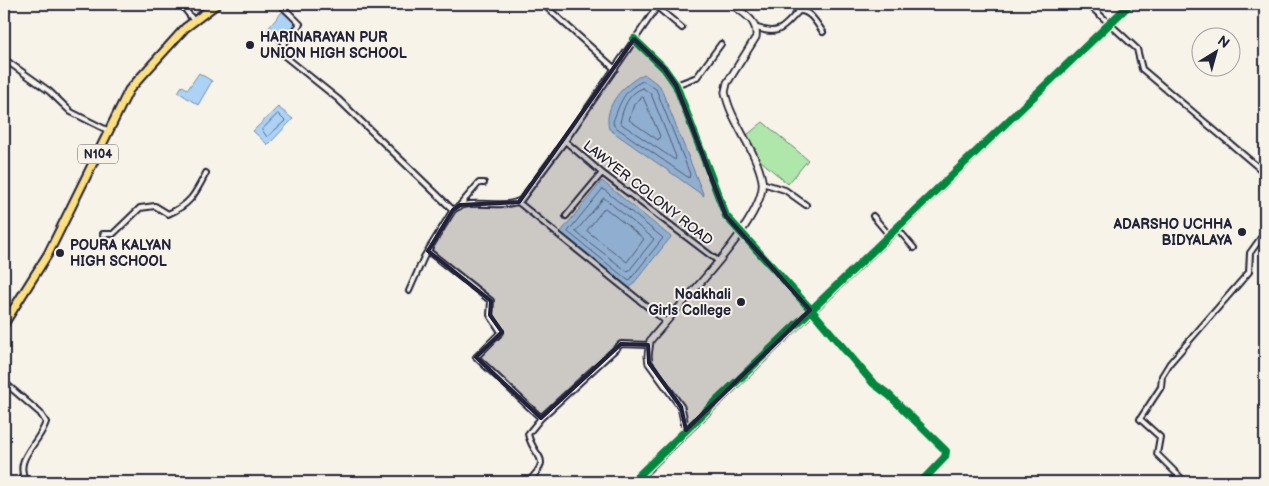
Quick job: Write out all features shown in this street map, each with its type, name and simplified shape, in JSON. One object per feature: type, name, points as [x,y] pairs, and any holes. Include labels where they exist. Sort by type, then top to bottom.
[{"type":"highway","name":"N104","points":[[4,324],[48,254],[136,81],[186,28],[195,23],[217,4]]},
{"type":"street","points":[[181,4],[195,23]]},
{"type":"street","points":[[280,4],[300,24],[279,49],[282,54],[338,99],[452,207]]},
{"type":"street","points":[[543,4],[615,69]]},
{"type":"street","points":[[686,430],[681,407],[649,363],[649,345],[665,321],[718,262],[741,232],[759,201],[762,183],[725,92],[727,83],[756,37],[757,28],[752,19],[731,4]]},
{"type":"street","points":[[1088,4],[1137,49],[1142,68],[1265,173]]},
{"type":"street","points":[[632,482],[1130,4]]},
{"type":"street","points":[[518,202],[552,160],[658,5],[682,28]]},
{"type":"street","points":[[757,28],[772,33],[777,31],[799,11],[803,10],[809,14],[823,32]]},
{"type":"street","points":[[634,40],[664,68],[676,85],[726,216],[873,383],[889,395],[946,452],[945,457],[921,482]]},
{"type":"street","points":[[676,85],[697,77],[721,44]]},
{"type":"street","points":[[4,58],[49,91],[71,112],[109,131]]},
{"type":"street","name":"LAWYER COLONY ROAD","points":[[565,141],[602,173],[718,262]]},
{"type":"street","points":[[103,234],[113,234],[140,208],[155,206],[168,214],[179,209],[191,201],[206,173]]},
{"type":"street","points":[[566,216],[602,173]]},
{"type":"street","points":[[460,205],[479,182],[484,183]]},
{"type":"street","points":[[762,183],[785,190],[806,205]]},
{"type":"street","points":[[409,291],[452,207],[518,202],[665,321]]},
{"type":"street","points":[[874,216],[889,235]]},
{"type":"street","points":[[897,228],[914,248]]},
{"type":"street","points":[[1185,482],[1157,454],[1160,437],[1140,419],[1161,387],[1162,376],[1170,363],[1249,272],[1250,253],[1265,232]]},
{"type":"street","points":[[428,251],[491,301],[490,315],[501,332],[476,357],[541,418]]},
{"type":"street","points":[[528,482],[541,469],[542,461],[538,453],[530,446],[528,434],[541,418],[620,344],[649,345]]},
{"type":"street","points":[[4,382],[40,413],[46,422],[42,432],[21,464],[22,474],[26,482]]},
{"type":"highlighted area","points":[[634,39],[664,68],[676,85],[726,216],[810,310],[686,430],[681,407],[649,363],[648,345],[621,344],[541,418],[476,357],[502,332],[490,315],[491,301],[428,251],[453,210],[460,205],[519,202]]},
{"type":"green space","points":[[763,122],[808,160],[788,184],[754,155],[747,135]]},
{"type":"water","points":[[282,12],[296,24],[280,44],[266,31]]},
{"type":"water","points":[[199,73],[212,81],[198,105],[178,92],[182,86],[188,89]]},
{"type":"water","points":[[644,74],[660,86],[704,196],[609,129],[609,112],[617,96],[629,83]]},
{"type":"water","points":[[278,107],[293,119],[268,145],[253,131]]},
{"type":"water","points":[[602,181],[671,237],[629,289],[560,233]]},
{"type":"railway","points":[[639,482],[1135,4]]},
{"type":"cycle path","points":[[632,482],[1130,4]]},
{"type":"cycle path","points":[[634,39],[664,68],[676,85],[726,216],[813,312],[873,383],[889,395],[946,451],[945,457],[921,482]]},
{"type":"place","name":"HARINARAYAN PUR UNION HIGH SCHOOL","points":[[250,45]]},
{"type":"place","name":"ADARSHO UCHHA BIDYALAYA","points":[[1242,232]]},
{"type":"place","name":"POURA KALYAN HIGH SCHOOL","points":[[60,253]]},
{"type":"place","name":"Noakhali Girls College","points":[[741,302]]}]
